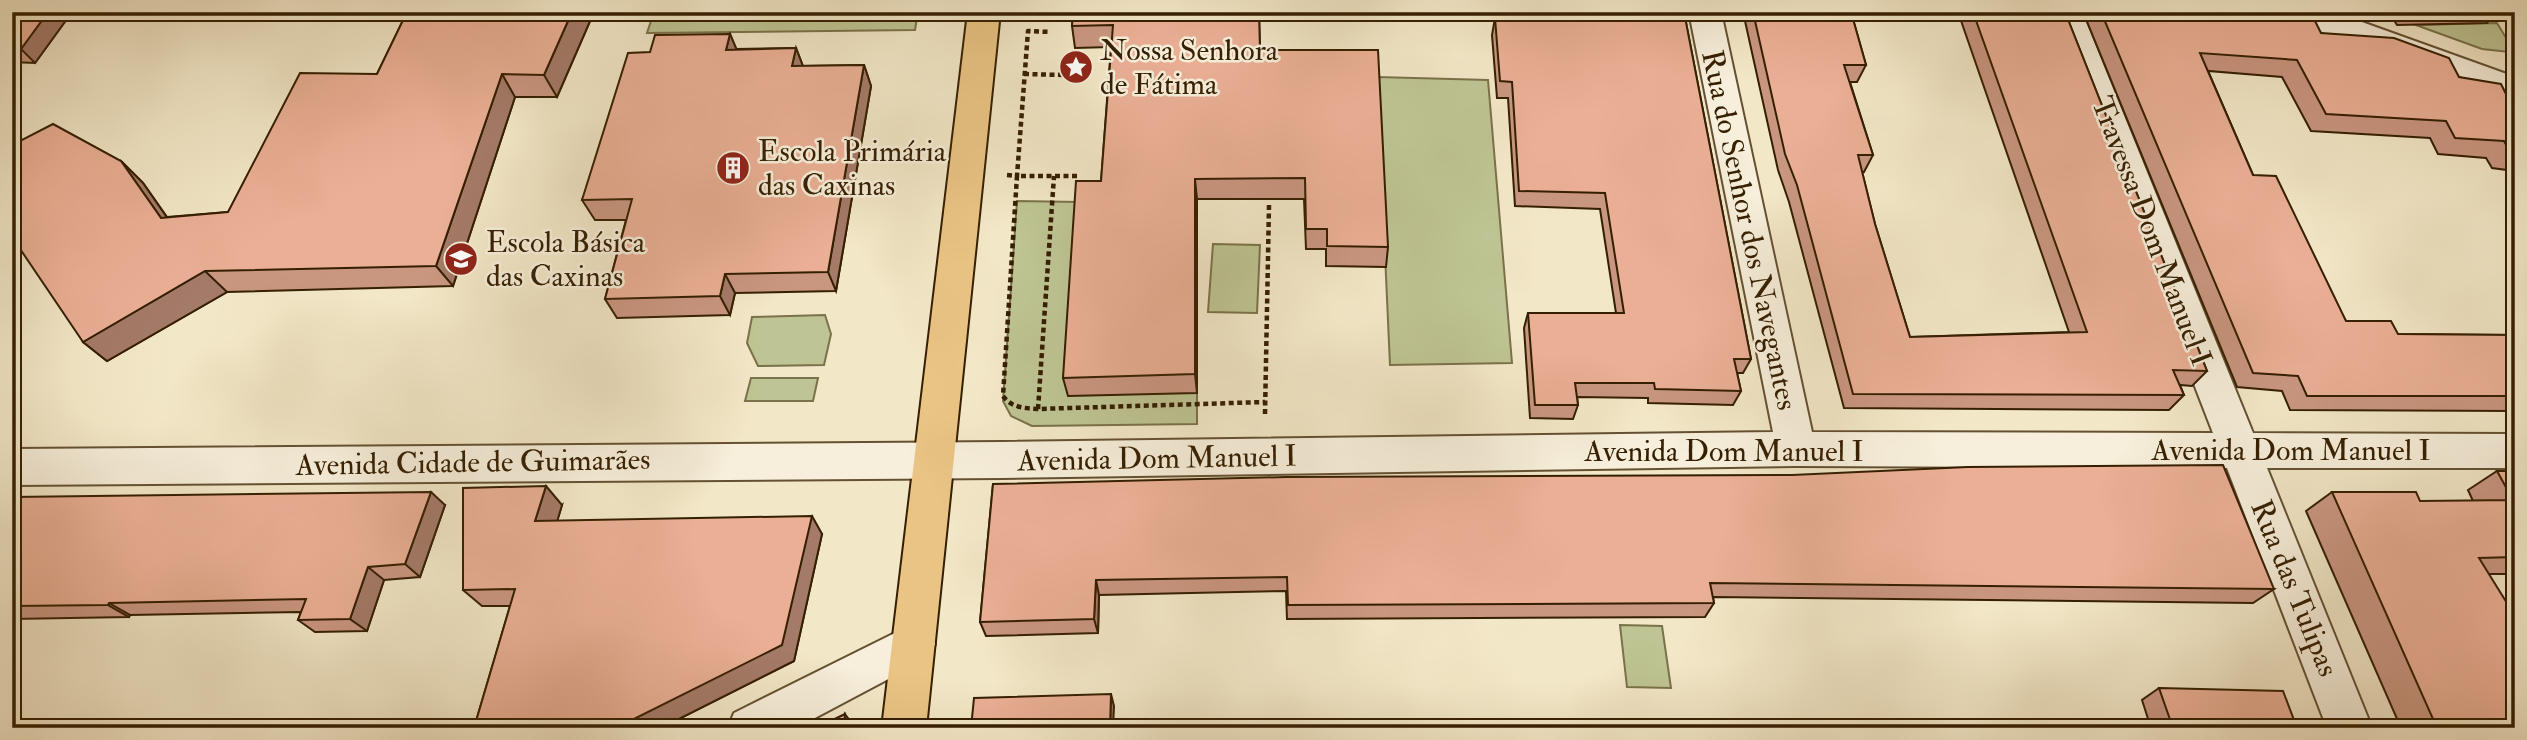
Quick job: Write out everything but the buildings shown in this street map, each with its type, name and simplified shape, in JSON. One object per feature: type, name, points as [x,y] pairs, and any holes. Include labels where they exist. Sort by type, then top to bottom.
[{"type":"main road","points":[[904,728],[984,12]]},
{"type":"street","name":"Rua do Senhor dos Navegantes","points":[[1704,12],[1796,449]]},
{"type":"street","name":"Travessa Dom Manuel I","points":[[2066,12],[2238,450]]},
{"type":"street","points":[[2300,12],[2515,90]]},
{"type":"street","name":"Avenida Dom Manuel I","points":[[934,459],[1796,449],[2515,452]]},
{"type":"street","name":"Rua das Tulipas","points":[[2238,450],[2350,728]]},
{"type":"street","name":"Avenida Cidade de Guimarães","points":[[12,467],[934,459]]},
{"type":"street","points":[[750,728],[913,644]]},
{"type":"path","points":[[1051,32],[1028,31],[1003,396],[1008,404],[1017,408],[1038,409],[1265,402],[1269,205]]},
{"type":"path","points":[[1024,74],[1064,75]]},
{"type":"path","points":[[1017,176],[1077,176]]},
{"type":"path","points":[[1038,409],[1054,176]]},
{"type":"green space","points":[[654,12],[918,12],[915,30],[647,33]]},
{"type":"green space","points":[[2380,12],[2407,12],[2416,25],[2497,23],[2511,46],[2509,52],[2482,49]]},
{"type":"green space","points":[[1377,77],[1488,80],[1512,363],[1390,365]]},
{"type":"green space","points":[[1017,201],[1079,202],[1197,393],[1197,424],[1032,426],[1011,416],[1003,401]]},
{"type":"green space","points":[[1213,244],[1260,245],[1257,313],[1208,312]]},
{"type":"green space","points":[[825,315],[831,334],[824,365],[758,366],[747,343],[752,317]]},
{"type":"green space","points":[[751,378],[818,378],[813,401],[745,401]]},
{"type":"green space","points":[[1620,625],[1662,626],[1671,688],[1627,687]]},
{"type":"place","name":"Nossa Senhora de Fátima","points":[[1076,67]]},
{"type":"place","name":"Escola Primária das Caxinas","points":[[733,168]]},
{"type":"place","name":"Escola Básica das Caxinas","points":[[461,259]]}]
